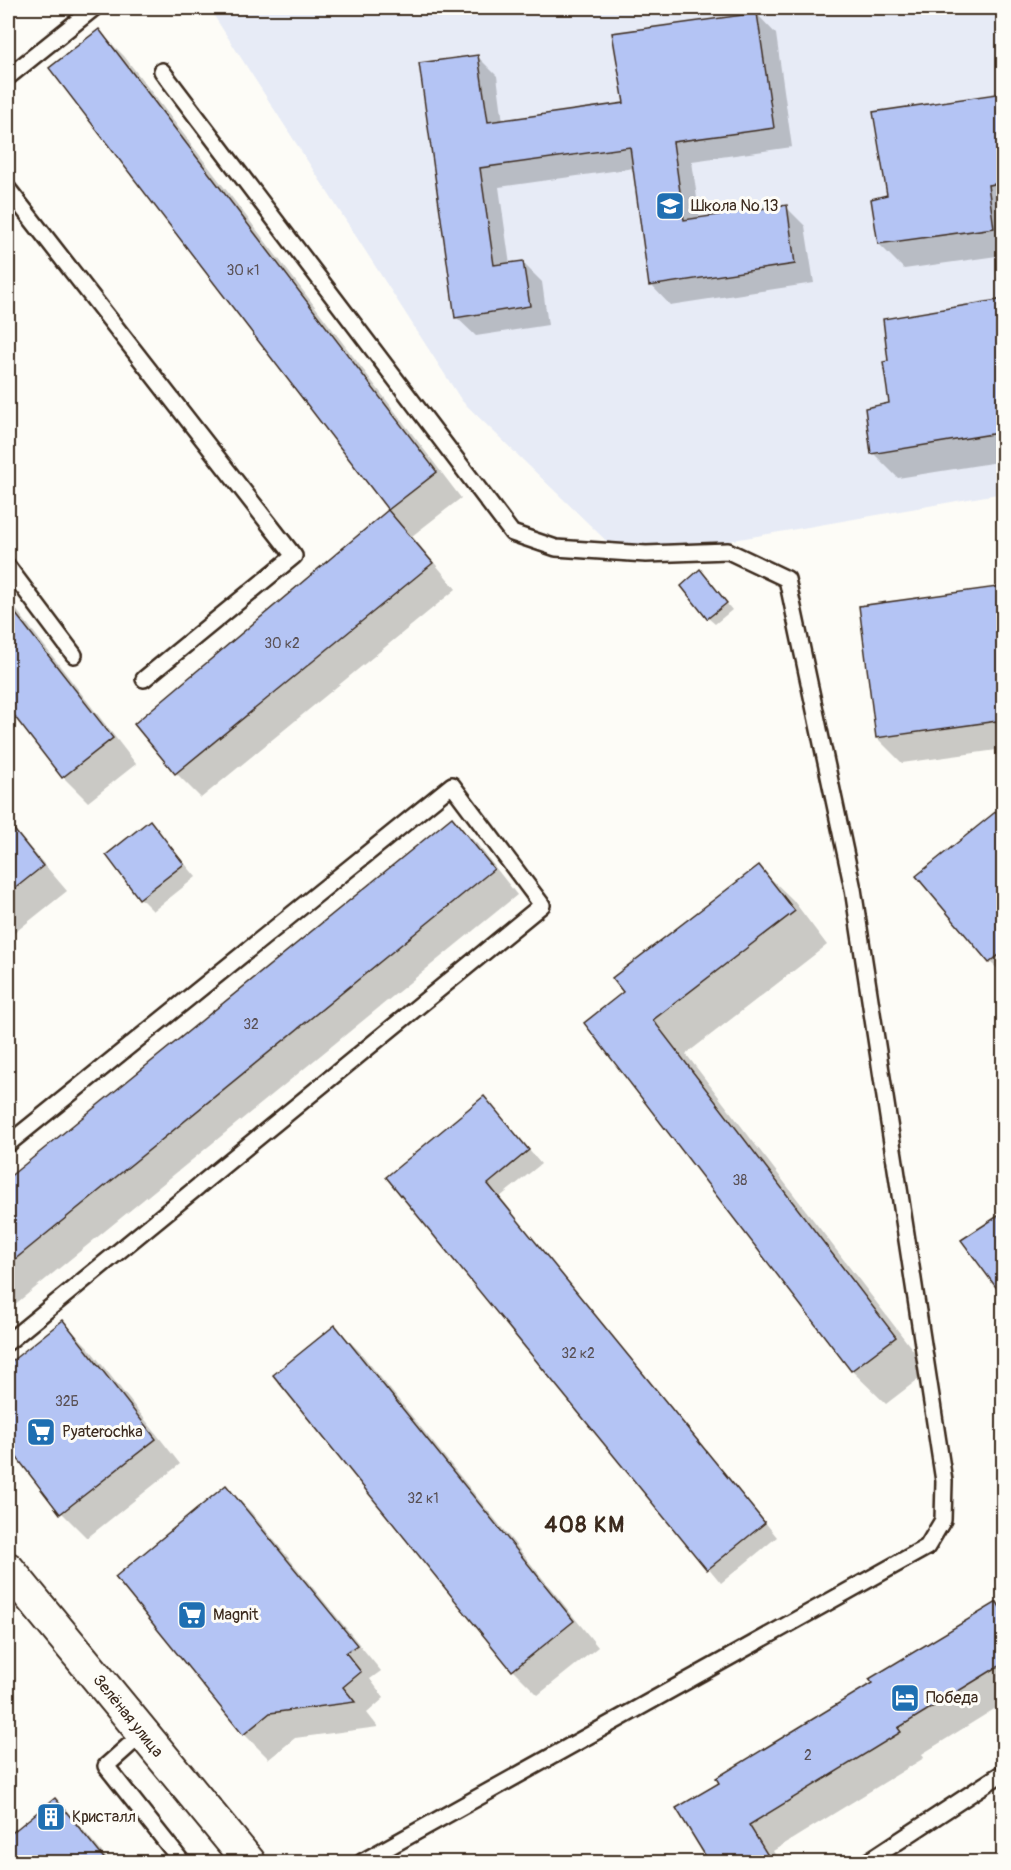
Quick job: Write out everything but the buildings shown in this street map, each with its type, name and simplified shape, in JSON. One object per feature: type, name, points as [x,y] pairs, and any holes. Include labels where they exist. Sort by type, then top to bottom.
[{"type":"street","name":"Зелёная улица","points":[[8,1569],[249,1863]]},
{"type":"lane","points":[[8,77],[94,8]]},
{"type":"lane","points":[[162,71],[512,533],[556,548],[646,554],[728,551],[786,579],[853,889],[944,1481],[943,1520],[927,1547],[362,1863]]},
{"type":"lane","points":[[8,189],[294,556],[144,679]]},
{"type":"lane","points":[[8,567],[75,655]]},
{"type":"lane","points":[[8,1144],[452,785],[542,905],[8,1342]]},
{"type":"lane","points":[[143,1733],[106,1766],[182,1863]]},
{"type":"lane","points":[[867,1863],[1004,1772]]},
{"type":"shaded area","name":"Школа № 13","points":[[209,8],[1000,8],[1004,11],[1003,493],[625,559],[462,401]]},
{"type":"place","name":"Школа № 13","points":[[670,206]]},
{"type":"place","name":"Pyaterochka","points":[[41,1432]]},
{"type":"place","name":"Magnit","points":[[192,1615]]},
{"type":"place","name":"Победа","points":[[905,1698]]},
{"type":"place","name":"Кристалл","points":[[51,1817]]},
{"type":"district","name":"408 КМ","points":[[585,1525]]}]
